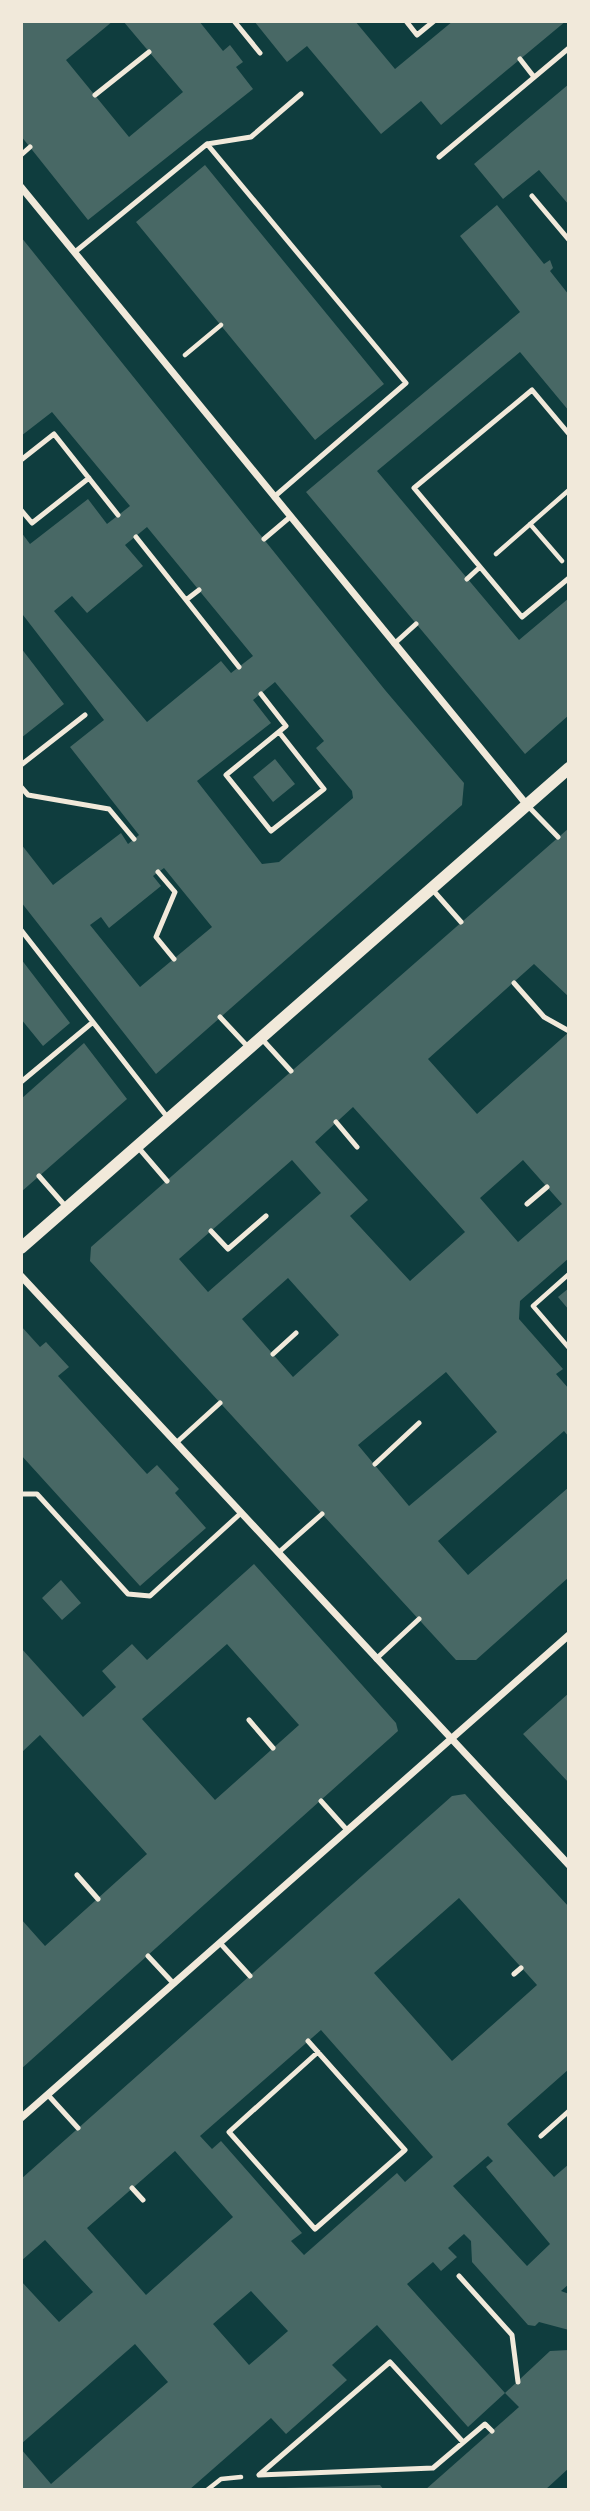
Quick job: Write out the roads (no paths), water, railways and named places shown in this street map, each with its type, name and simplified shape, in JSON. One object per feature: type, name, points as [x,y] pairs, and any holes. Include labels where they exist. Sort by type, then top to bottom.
[{"type":"street","points":[[23,193],[527,805]]},
{"type":"street","points":[[21,1248],[569,768]]},
{"type":"street","points":[[21,1276],[569,1865]]},
{"type":"street","points":[[21,2119],[569,1635]]},
{"type":"lane","points":[[234,21],[261,54]]},
{"type":"lane","points":[[406,21],[417,35],[434,21]]},
{"type":"lane","points":[[439,157],[569,48]]},
{"type":"lane","points":[[95,95],[149,52]]},
{"type":"lane","points":[[520,59],[534,77]]},
{"type":"lane","points":[[75,253],[207,144],[251,137],[301,94]]},
{"type":"lane","points":[[207,144],[407,383],[274,497]]},
{"type":"lane","points":[[21,155],[30,147]]},
{"type":"lane","points":[[532,196],[569,240]]},
{"type":"lane","points":[[569,434],[532,390],[414,488],[522,617],[569,578]]},
{"type":"lane","points":[[21,460],[54,434],[118,515]]},
{"type":"lane","points":[[21,510],[32,523],[89,478]]},
{"type":"lane","points":[[264,538],[290,517]]},
{"type":"lane","points":[[135,537],[239,667]]},
{"type":"lane","points":[[467,579],[481,567]]},
{"type":"lane","points":[[186,600],[199,590]]},
{"type":"lane","points":[[394,644],[416,624]]},
{"type":"lane","points":[[261,694],[286,726],[226,775],[271,831],[324,789],[279,732]]},
{"type":"lane","points":[[21,765],[85,715]]},
{"type":"lane","points":[[21,787],[28,795],[109,809],[134,839]]},
{"type":"lane","points":[[527,805],[558,837]]},
{"type":"lane","points":[[158,872],[175,892],[156,937],[174,959]]},
{"type":"lane","points":[[431,888],[461,922]]},
{"type":"lane","points":[[21,930],[168,1118]]},
{"type":"lane","points":[[514,983],[544,1017],[569,1031]]},
{"type":"lane","points":[[220,1017],[248,1048]]},
{"type":"lane","points":[[21,1082],[93,1022]]},
{"type":"lane","points":[[261,1038],[291,1071]]},
{"type":"lane","points":[[336,1122],[357,1147]]},
{"type":"lane","points":[[137,1146],[167,1181]]},
{"type":"lane","points":[[38,1176],[66,1208]]},
{"type":"lane","points":[[527,1204],[547,1186]]},
{"type":"lane","points":[[211,1231],[228,1249],[266,1216]]},
{"type":"lane","points":[[273,1354],[296,1333]]},
{"type":"lane","points":[[176,1443],[220,1403]]},
{"type":"lane","points":[[375,1464],[419,1423]]},
{"type":"lane","points":[[21,1494],[37,1494],[128,1594],[150,1596],[241,1513]]},
{"type":"lane","points":[[278,1553],[322,1514]]},
{"type":"lane","points":[[376,1659],[419,1619]]},
{"type":"lane","points":[[249,1720],[273,1748]]},
{"type":"lane","points":[[321,1801],[347,1830]]},
{"type":"lane","points":[[77,1875],[98,1899]]},
{"type":"lane","points":[[220,1943],[250,1976]]},
{"type":"lane","points":[[148,1956],[174,1984]]},
{"type":"lane","points":[[514,1974],[522,1968]]},
{"type":"lane","points":[[308,2041],[318,2052],[405,2150],[315,2229],[229,2132],[318,2052]]},
{"type":"lane","points":[[48,2095],[78,2128]]},
{"type":"lane","points":[[541,2136],[569,2111]]},
{"type":"lane","points":[[132,2188],[142,2200]]},
{"type":"lane","points":[[459,2276],[512,2336],[518,2382]]},
{"type":"lane","points":[[463,2442],[390,2362],[259,2475],[433,2468],[485,2424],[492,2431]]}]
